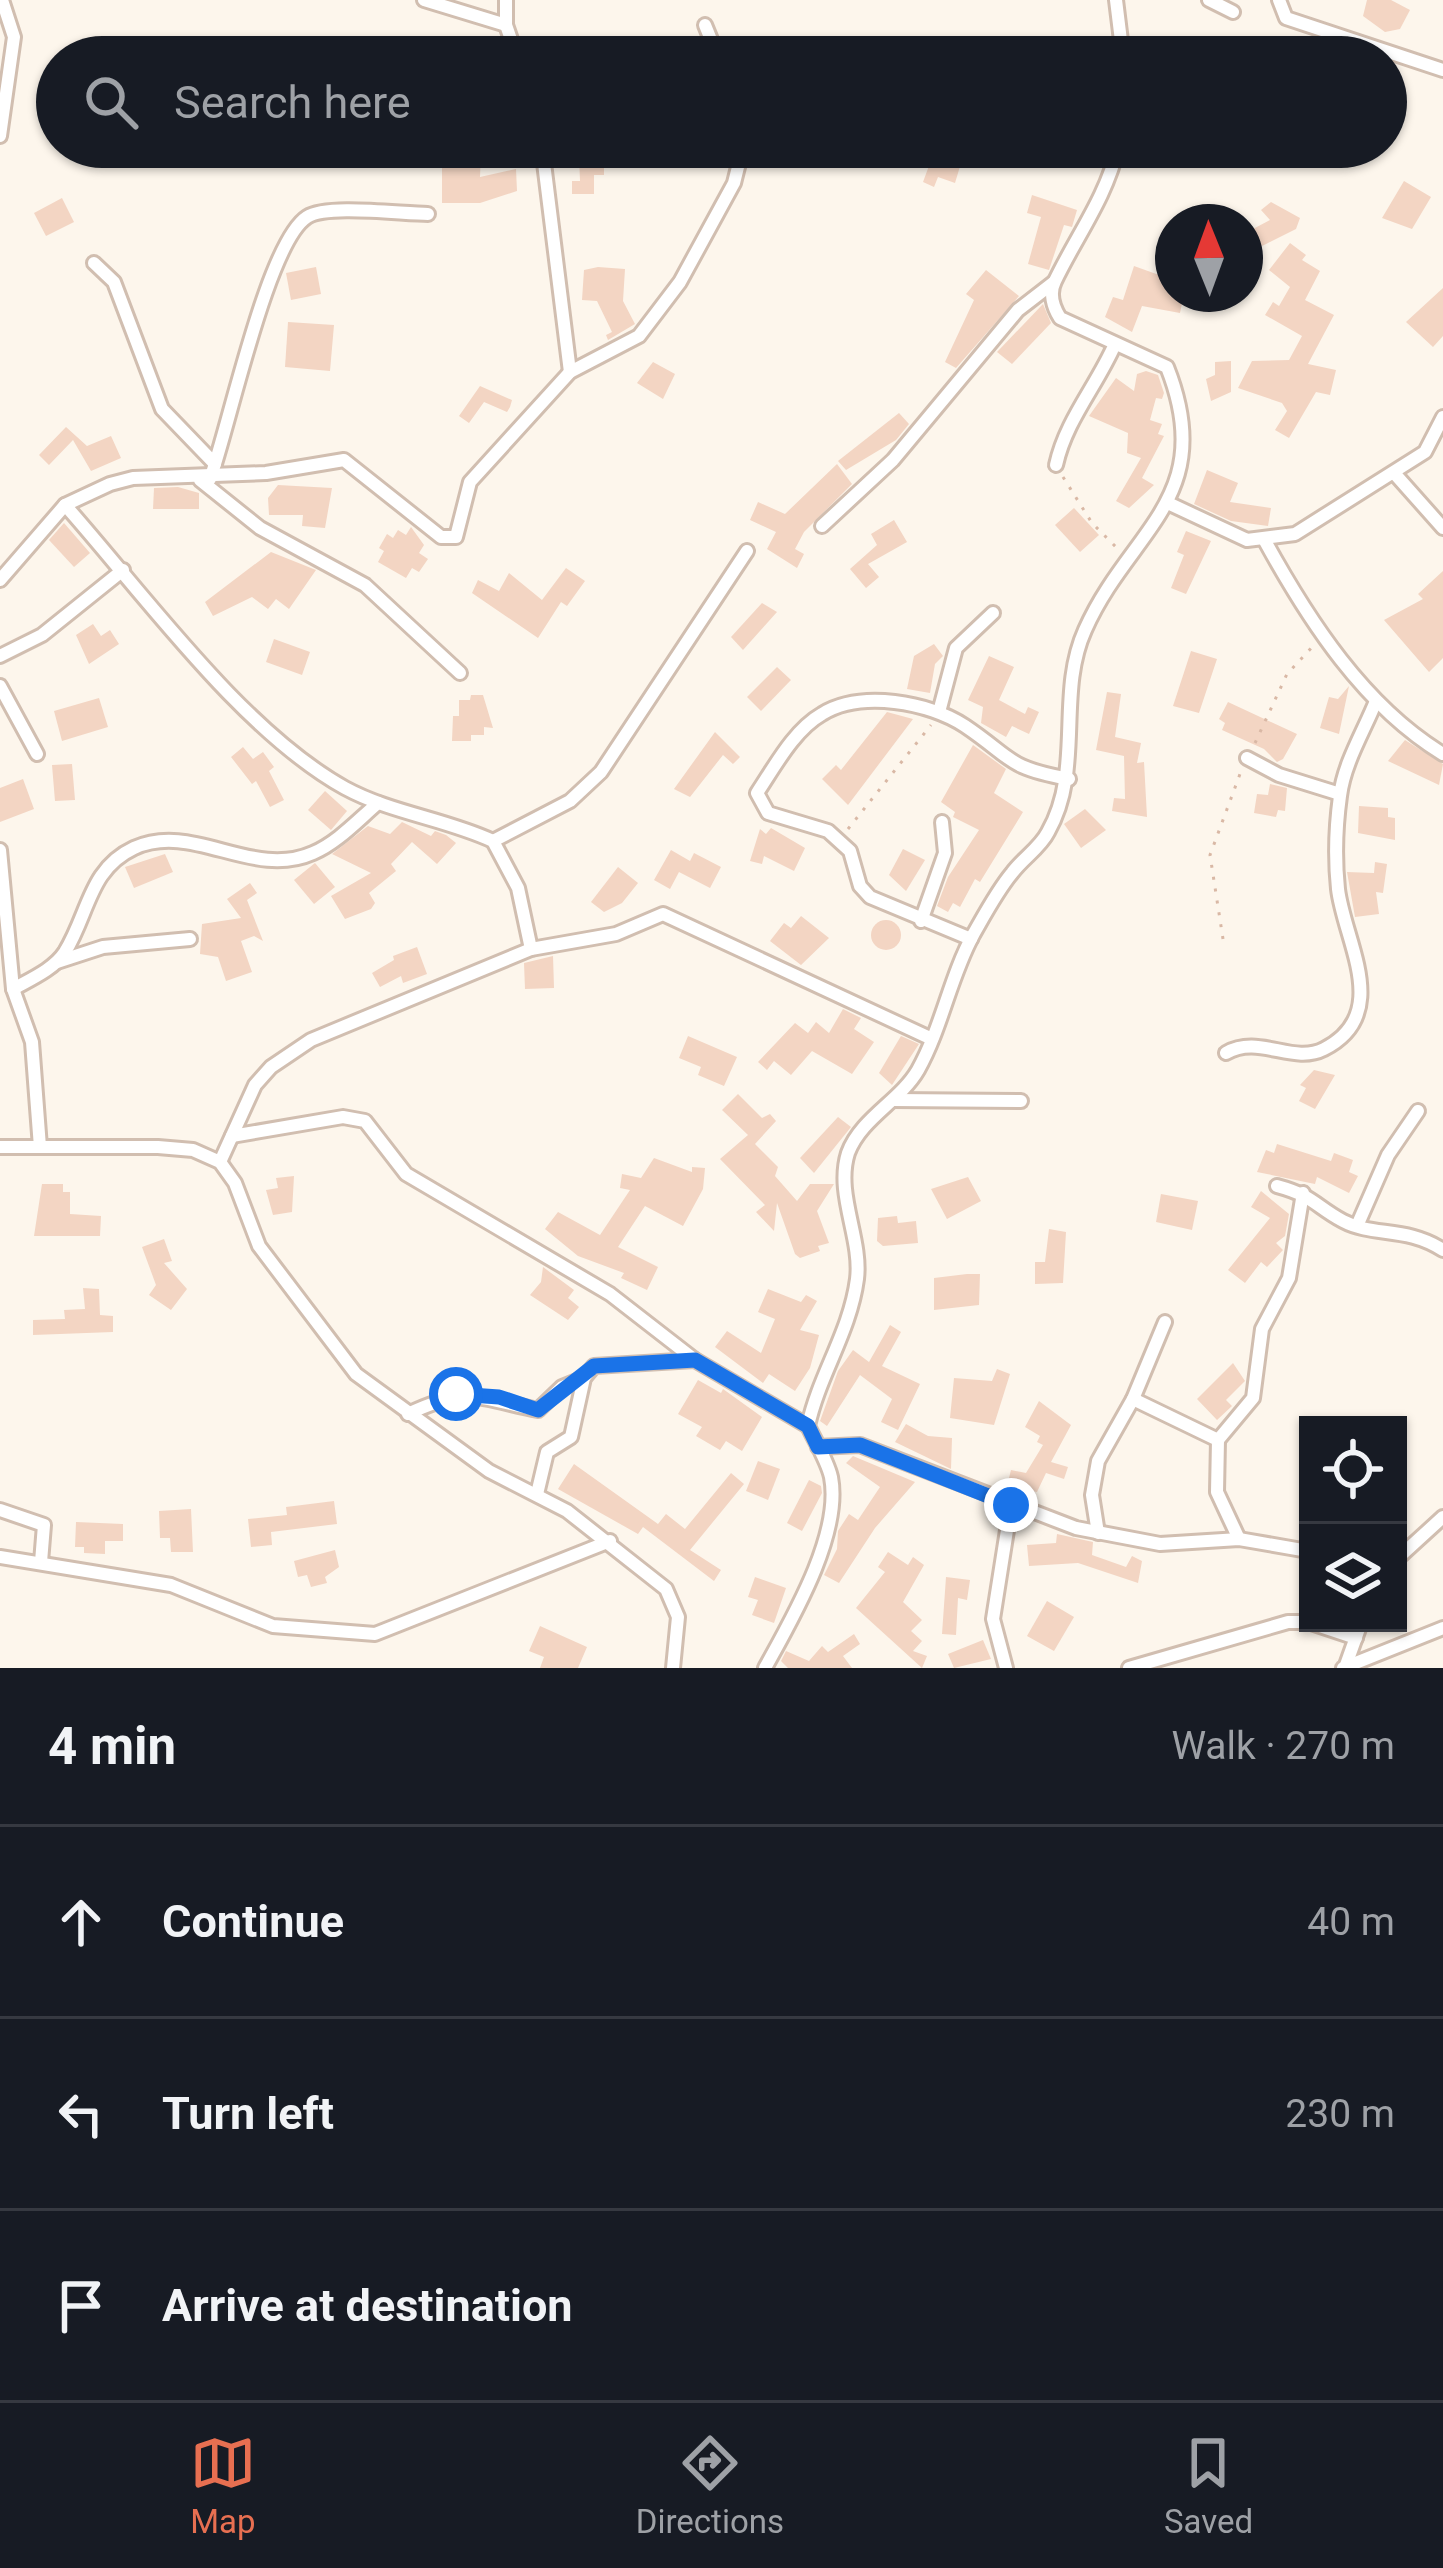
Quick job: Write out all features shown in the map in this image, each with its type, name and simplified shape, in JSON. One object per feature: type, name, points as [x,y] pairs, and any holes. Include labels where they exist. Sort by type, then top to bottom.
[{"type":"street","points":[[0,136],[14,37],[2,0]]},
{"type":"street","points":[[424,0],[506,26]]},
{"type":"street","points":[[506,0],[510,36]]},
{"type":"street","points":[[1116,0],[1121,36]]},
{"type":"street","points":[[1209,0],[1233,12]]},
{"type":"street","points":[[1279,0],[1286,18],[1343,36]]},
{"type":"street","points":[[705,25],[709,36]]},
{"type":"street","points":[[1407,56],[1442,67]]},
{"type":"street","points":[[545,168],[570,372]]},
{"type":"street","points":[[0,580],[65,505],[133,478],[205,479],[344,460],[441,537],[456,537],[470,482],[570,372],[639,336],[716,222],[735,168]]},
{"type":"street","points":[[822,526],[893,460],[1018,310],[1053,284],[1093,219],[1111,168]]},
{"type":"street","points":[[205,479],[215,464],[264,299],[292,235],[307,217],[326,212],[428,214]]},
{"type":"street","points":[[94,263],[114,282],[162,409],[215,464]]},
{"type":"street","points":[[808,1426],[813,1402],[841,1345],[857,1280],[859,1245],[845,1183],[848,1154],[864,1127],[916,1072],[971,939],[1012,873],[1046,836],[1070,779],[1066,733],[1073,656],[1090,618],[1170,504],[1181,465],[1171,376],[1160,363],[1060,318],[1053,307],[1053,284]]},
{"type":"street","points":[[1056,466],[1064,431],[1098,383],[1115,344]]},
{"type":"street","points":[[1170,504],[1224,532],[1264,542],[1295,534],[1425,452],[1443,417]]},
{"type":"street","points":[[1395,474],[1443,528]]},
{"type":"street","points":[[205,479],[260,528],[364,585],[460,674]]},
{"type":"street","points":[[65,505],[276,737],[309,766],[378,803],[493,841],[518,888],[531,949]]},
{"type":"street","points":[[1264,542],[1323,635],[1376,700],[1443,754]]},
{"type":"street","points":[[493,841],[570,801],[601,772],[747,551]]},
{"type":"street","points":[[0,656],[42,635],[123,570]]},
{"type":"street","points":[[939,712],[956,648],[993,614]]},
{"type":"street","points":[[0,686],[38,754]]},
{"type":"street","points":[[1226,1053],[1247,1043],[1322,1051],[1343,1034],[1357,1010],[1364,985],[1337,887],[1340,794],[1376,700]]},
{"type":"street","points":[[971,939],[870,897],[839,840],[828,831],[768,813],[758,793],[783,753],[818,715],[832,709],[896,703],[939,712],[1023,770],[1070,779]]},
{"type":"street","points":[[1246,758],[1279,775],[1340,794]]},
{"type":"street","points":[[56,963],[96,880],[110,861],[133,848],[182,838],[247,858],[309,856],[378,803]]},
{"type":"street","points":[[921,920],[944,859],[942,821]]},
{"type":"street","points":[[0,850],[16,1009],[32,1042],[40,1147]]},
{"type":"street","points":[[220,1162],[255,1084],[289,1053],[531,949],[616,934],[670,914],[932,1039]]},
{"type":"street","points":[[13,989],[56,963],[103,947],[190,939]]},
{"type":"street","points":[[0,1007],[16,1009]]},
{"type":"street","points":[[892,1100],[1021,1101]]},
{"type":"street","points":[[1357,1226],[1388,1155],[1418,1111]]},
{"type":"street","points":[[232,1136],[343,1117],[365,1121],[406,1174],[610,1294],[695,1360],[808,1426],[831,1476],[831,1502],[817,1563],[767,1667]]},
{"type":"street","points":[[0,1147],[158,1147],[193,1150],[220,1162],[235,1183],[259,1246],[307,1304],[335,1354],[408,1414],[489,1471],[610,1541],[666,1589],[679,1630],[674,1668]]},
{"type":"street","points":[[1277,1186],[1303,1193],[1357,1226],[1412,1233],[1443,1250]]},
{"type":"street","points":[[1239,1539],[1217,1492],[1218,1440],[1253,1398],[1262,1329],[1293,1266],[1303,1193]]},
{"type":"street","points":[[1098,1533],[1092,1495],[1098,1461],[1133,1400],[1166,1322]]},
{"type":"street","points":[[537,1495],[550,1447],[571,1437],[584,1378],[594,1366],[616,1360],[695,1360]]},
{"type":"street","points":[[408,1414],[456,1394],[499,1397],[538,1410],[562,1387],[584,1378]]},
{"type":"street","points":[[1133,1400],[1218,1440]]},
{"type":"street","points":[[818,1447],[860,1445],[1011,1505],[1098,1533],[1160,1544],[1239,1539],[1299,1549]]},
{"type":"street","points":[[1006,1668],[993,1619],[1011,1505]]},
{"type":"street","points":[[0,1510],[44,1525],[40,1562]]},
{"type":"street","points":[[1407,1550],[1443,1517]]},
{"type":"street","points":[[0,1557],[171,1585],[273,1626],[375,1634],[610,1541]]},
{"type":"street","points":[[1130,1668],[1299,1623]]},
{"type":"street","points":[[1344,1667],[1443,1628]]},
{"type":"street","points":[[1337,1632],[1356,1638]]},
{"type":"street","points":[[1344,1667],[1358,1632]]},
{"type":"path","points":[[1056,466],[1092,523],[1130,562]]},
{"type":"path","points":[[1223,939],[1210,855],[1246,758],[1280,698],[1286,674],[1323,635]]},
{"type":"path","points":[[839,840],[939,712]]},
{"type":"building","points":[[1367,0],[1391,0],[1410,10],[1400,29],[1385,32],[1363,16]]},
{"type":"building","points":[[442,168],[480,168],[480,177],[516,169],[517,191],[480,203],[442,203]]},
{"type":"building","points":[[580,168],[604,168],[604,175],[594,175],[594,194],[572,194],[572,181],[580,181]]},
{"type":"building","points":[[928,168],[960,168],[955,183],[938,177],[934,187],[923,182]]},
{"type":"building","points":[[1404,181],[1431,197],[1412,229],[1382,218]]},
{"type":"building","points":[[1032,195],[1077,210],[1072,227],[1064,225],[1049,270],[1028,264],[1041,217],[1027,213]]},
{"type":"building","points":[[62,198],[74,222],[46,236],[34,213]]},
{"type":"building","points":[[1271,202],[1300,218],[1296,229],[1263,246],[1263,224],[1270,220],[1263,208]]},
{"type":"building","points":[[1290,243],[1306,255],[1302,260],[1320,271],[1305,300],[1334,315],[1308,364],[1336,370],[1330,395],[1316,392],[1289,438],[1275,430],[1287,411],[1282,403],[1238,388],[1252,361],[1289,360],[1302,336],[1265,315],[1273,302],[1279,306],[1290,287],[1269,270]]},
{"type":"building","points":[[1134,266],[1155,274],[1155,308],[1142,306],[1132,332],[1105,317],[1113,297],[1123,300]]},
{"type":"building","points":[[316,267],[321,294],[291,300],[286,273]]},
{"type":"building","points":[[625,269],[623,301],[635,324],[608,340],[606,335],[612,332],[597,301],[582,300],[584,270]]},
{"type":"building","points":[[986,270],[1019,296],[956,368],[945,362],[974,300],[966,294]]},
{"type":"building","points":[[1443,288],[1443,336],[1433,347],[1406,322]]},
{"type":"building","points":[[1043,304],[1051,323],[1012,364],[997,352]]},
{"type":"building","points":[[288,322],[334,325],[330,371],[285,367]]},
{"type":"building","points":[[1231,361],[1231,392],[1211,401],[1206,379],[1215,375],[1215,362]]},
{"type":"building","points":[[653,362],[675,374],[663,399],[637,383]]},
{"type":"building","points":[[1137,374],[1158,375],[1164,393],[1162,399],[1156,398],[1150,420],[1162,424],[1158,434],[1164,436],[1142,478],[1154,485],[1129,508],[1116,501],[1141,458],[1127,453],[1128,433],[1089,416],[1116,378],[1134,391]]},
{"type":"building","points":[[480,386],[512,400],[510,407],[507,412],[484,402],[469,423],[459,416]]},
{"type":"building","points":[[899,413],[909,424],[896,440],[846,470],[838,461]]},
{"type":"building","points":[[66,427],[87,446],[111,436],[121,458],[91,471],[73,440],[49,465],[39,455]]},
{"type":"building","points":[[837,464],[852,484],[804,532],[795,549],[804,554],[797,568],[767,549],[776,532],[750,520],[758,502],[785,514]]},
{"type":"building","points":[[1207,470],[1238,483],[1230,502],[1271,508],[1268,526],[1231,521],[1194,504]]},
{"type":"building","points":[[278,485],[332,488],[325,528],[302,526],[303,515],[269,515],[268,498]]},
{"type":"building","points":[[178,487],[199,493],[199,509],[153,509],[154,488]]},
{"type":"building","points":[[1074,508],[1099,535],[1080,552],[1055,525]]},
{"type":"building","points":[[894,520],[907,542],[868,564],[879,577],[866,588],[850,569],[877,545],[871,534]]},
{"type":"building","points":[[64,523],[90,553],[74,567],[49,540]]},
{"type":"building","points":[[411,527],[424,545],[419,553],[428,559],[419,572],[412,568],[406,578],[378,562],[384,551],[379,548],[387,534],[393,538],[398,530],[406,535]]},
{"type":"building","points":[[1186,531],[1211,541],[1186,594],[1171,588],[1184,555],[1177,552]]},
{"type":"building","points":[[271,552],[316,570],[289,609],[276,599],[268,609],[252,597],[213,616],[205,602]]},
{"type":"building","points":[[566,568],[585,581],[567,606],[561,602],[538,638],[472,593],[478,580],[499,591],[509,573],[542,600]]},
{"type":"building","points":[[1443,571],[1443,658],[1429,672],[1384,620],[1423,599],[1418,594]]},
{"type":"building","points":[[762,603],[777,612],[743,650],[731,637]]},
{"type":"building","points":[[93,624],[101,636],[110,630],[119,644],[89,664],[76,635]]},
{"type":"building","points":[[274,639],[310,652],[302,675],[266,662]]},
{"type":"building","points":[[934,644],[943,656],[935,664],[930,693],[907,689],[914,656]]},
{"type":"building","points":[[1191,651],[1217,659],[1199,713],[1173,706]]},
{"type":"building","points":[[989,656],[1014,667],[999,700],[1025,714],[1028,707],[1039,712],[1029,734],[1012,726],[1006,737],[981,723],[983,707],[968,700]]},
{"type":"building","points":[[777,667],[791,680],[761,711],[747,697]]},
{"type":"building","points":[[1349,686],[1339,734],[1320,728],[1329,697],[1338,699]]},
{"type":"building","points":[[1107,692],[1121,694],[1115,737],[1141,743],[1137,763],[1144,762],[1147,817],[1112,811],[1114,798],[1125,799],[1124,756],[1096,750]]},
{"type":"building","points":[[471,695],[483,695],[493,728],[484,727],[484,735],[471,735],[471,741],[452,741],[459,700],[470,700]]},
{"type":"building","points":[[99,698],[108,727],[62,741],[54,711]]},
{"type":"building","points":[[1228,702],[1297,734],[1283,759],[1277,762],[1264,749],[1222,730],[1225,723],[1219,719]]},
{"type":"building","points":[[887,712],[913,719],[848,805],[822,779],[836,765],[841,770]]},
{"type":"building","points":[[715,732],[740,757],[733,764],[723,755],[690,797],[674,789]]},
{"type":"building","points":[[1405,740],[1443,764],[1439,785],[1388,761]]},
{"type":"building","points":[[973,745],[1006,769],[994,793],[1023,812],[980,882],[975,879],[960,907],[953,903],[948,912],[937,906],[948,877],[979,830],[953,817],[955,812],[941,802]]},
{"type":"building","points":[[243,747],[253,759],[263,752],[274,767],[269,771],[284,800],[270,807],[256,781],[252,784],[231,757]]},
{"type":"building","points":[[72,764],[75,800],[55,801],[52,765]]},
{"type":"building","points":[[23,779],[34,809],[0,822],[0,788]]},
{"type":"building","points":[[1270,784],[1287,788],[1285,811],[1278,810],[1276,817],[1254,813],[1257,794],[1268,795]]},
{"type":"building","points":[[325,791],[347,811],[331,830],[308,810]]},
{"type":"building","points":[[1359,806],[1388,808],[1388,817],[1395,818],[1395,840],[1358,833]]},
{"type":"building","points":[[1085,809],[1106,830],[1081,848],[1064,824]]},
{"type":"building","points":[[402,822],[431,836],[435,831],[446,835],[456,843],[437,864],[412,842],[391,864],[396,871],[369,893],[375,903],[371,909],[345,919],[331,896],[371,873],[332,854],[368,826],[390,834]]},
{"type":"building","points":[[771,828],[805,848],[794,871],[764,856],[762,864],[750,861],[760,829],[766,834]]},
{"type":"building","points":[[903,849],[925,860],[906,891],[889,875]]},
{"type":"building","points":[[671,850],[690,861],[694,853],[721,867],[710,888],[679,872],[670,889],[654,880]]},
{"type":"building","points":[[165,854],[173,872],[134,888],[125,867]]},
{"type":"building","points":[[1375,862],[1387,864],[1383,893],[1376,892],[1379,914],[1355,917],[1347,872],[1374,873]]},
{"type":"building","points":[[315,863],[335,887],[314,904],[294,880]]},
{"type":"building","points":[[618,867],[638,883],[622,903],[604,912],[591,902]]},
{"type":"building","points":[[250,883],[257,893],[247,900],[263,941],[254,936],[241,941],[252,972],[226,981],[218,957],[200,954],[202,924],[241,918],[227,899]]},
{"type":"building","points":[[801,916],[829,938],[801,965],[770,941],[784,923],[791,928]]},
{"type":"building","points":[[886,920],[897,924],[901,935],[897,946],[886,950],[875,946],[871,935],[875,924]]},
{"type":"building","points":[[417,947],[427,974],[403,983],[401,976],[380,987],[372,973],[394,960],[393,956]]},
{"type":"building","points":[[553,956],[554,988],[525,989],[524,963]]},
{"type":"building","points":[[843,1009],[861,1018],[854,1029],[874,1042],[852,1074],[812,1051],[791,1075],[774,1061],[767,1070],[758,1062],[795,1023],[808,1033],[816,1022],[829,1033]]},
{"type":"building","points":[[688,1036],[737,1057],[724,1086],[698,1075],[701,1067],[679,1058]]},
{"type":"building","points":[[901,1036],[919,1044],[892,1085],[879,1073]]},
{"type":"building","points":[[1314,1070],[1335,1075],[1315,1109],[1299,1101],[1306,1088],[1300,1085]]},
{"type":"building","points":[[738,1094],[762,1118],[770,1114],[776,1121],[755,1144],[778,1167],[775,1176],[797,1201],[810,1184],[834,1184],[817,1211],[829,1243],[818,1246],[820,1251],[800,1258],[795,1254],[777,1203],[774,1231],[756,1212],[765,1205],[720,1159],[748,1135],[722,1110]]},
{"type":"building","points":[[838,1117],[851,1127],[814,1173],[800,1158]]},
{"type":"building","points":[[1277,1144],[1331,1161],[1334,1153],[1353,1160],[1349,1172],[1358,1176],[1349,1193],[1317,1177],[1315,1184],[1257,1172],[1266,1150],[1274,1153]]},
{"type":"building","points":[[654,1158],[692,1172],[692,1167],[705,1168],[703,1189],[683,1226],[645,1206],[618,1247],[658,1267],[647,1290],[621,1278],[624,1273],[578,1256],[545,1229],[558,1212],[600,1235],[630,1190],[620,1188],[622,1174],[641,1178]]},
{"type":"building","points":[[294,1176],[292,1212],[273,1215],[266,1190],[278,1188],[276,1178]]},
{"type":"building","points":[[968,1177],[981,1201],[947,1219],[931,1189]]},
{"type":"building","points":[[42,1184],[63,1184],[63,1192],[70,1192],[70,1214],[101,1216],[100,1236],[34,1236]]},
{"type":"building","points":[[1261,1191],[1289,1214],[1285,1236],[1276,1243],[1283,1250],[1267,1267],[1261,1262],[1245,1283],[1228,1270],[1270,1218],[1251,1207]]},
{"type":"building","points":[[1161,1194],[1198,1201],[1192,1230],[1156,1222]]},
{"type":"building","points":[[897,1216],[898,1223],[916,1221],[918,1243],[883,1246],[877,1241],[878,1218]]},
{"type":"building","points":[[1049,1229],[1066,1232],[1063,1283],[1035,1284],[1035,1262],[1045,1262]]},
{"type":"building","points":[[164,1239],[172,1261],[164,1263],[187,1289],[171,1310],[149,1295],[156,1285],[142,1247]]},
{"type":"building","points":[[543,1267],[574,1290],[568,1298],[579,1307],[568,1320],[530,1295],[541,1282]]},
{"type":"building","points":[[980,1274],[979,1305],[934,1310],[934,1278]]},
{"type":"building","points":[[83,1288],[99,1289],[100,1315],[113,1316],[113,1332],[33,1335],[33,1320],[65,1319],[64,1310],[85,1309]]},
{"type":"building","points":[[768,1289],[801,1302],[806,1295],[817,1301],[800,1330],[819,1335],[810,1368],[795,1391],[769,1374],[763,1383],[715,1347],[727,1331],[761,1353],[775,1319],[758,1312]]},
{"type":"building","points":[[890,1325],[901,1332],[882,1366],[920,1384],[898,1430],[881,1422],[892,1399],[860,1375],[827,1426],[820,1421],[838,1371],[853,1350],[869,1362]]},
{"type":"building","points":[[1233,1363],[1245,1381],[1226,1400],[1232,1406],[1217,1420],[1197,1399]]},
{"type":"building","points":[[997,1369],[1010,1374],[994,1425],[950,1418],[954,1378],[992,1381]]},
{"type":"building","points":[[698,1380],[721,1393],[723,1389],[762,1417],[742,1451],[726,1441],[720,1450],[696,1436],[702,1427],[678,1414]]},
{"type":"building","points":[[1039,1401],[1071,1425],[1051,1462],[1068,1467],[1064,1479],[1046,1473],[1037,1492],[1007,1486],[1011,1470],[1026,1473],[1043,1445],[1037,1442],[1040,1436],[1025,1427]]},
{"type":"building","points":[[906,1424],[928,1436],[952,1438],[951,1469],[895,1442]]},
{"type":"building","points":[[853,1456],[915,1482],[875,1528],[839,1583],[824,1575],[837,1549],[838,1531],[849,1514],[858,1520],[880,1487],[846,1463]]},
{"type":"building","points":[[758,1461],[780,1469],[768,1500],[746,1491]]},
{"type":"building","points":[[574,1464],[658,1524],[666,1514],[685,1529],[731,1473],[744,1484],[690,1550],[721,1570],[714,1581],[643,1527],[638,1534],[558,1489]]},
{"type":"building","points":[[809,1480],[821,1486],[822,1493],[802,1531],[787,1523]]},
{"type":"building","points":[[334,1501],[337,1524],[271,1532],[272,1545],[251,1547],[248,1519],[287,1515],[286,1507]]},
{"type":"building","points":[[191,1509],[193,1552],[171,1552],[170,1538],[160,1538],[159,1511]]},
{"type":"building","points":[[76,1522],[123,1524],[123,1541],[105,1541],[105,1554],[84,1553],[84,1547],[75,1547]]},
{"type":"building","points":[[1057,1534],[1093,1542],[1092,1555],[1126,1567],[1132,1556],[1142,1561],[1138,1583],[1078,1563],[1029,1566],[1027,1545],[1056,1543]]},
{"type":"building","points":[[335,1550],[339,1567],[325,1577],[327,1583],[311,1587],[307,1575],[298,1577],[294,1561]]},
{"type":"building","points":[[888,1552],[908,1565],[913,1557],[924,1565],[903,1602],[922,1620],[911,1631],[922,1641],[913,1651],[927,1656],[922,1668],[856,1608],[885,1572],[878,1567]]},
{"type":"building","points":[[755,1577],[786,1588],[774,1623],[752,1615],[758,1600],[748,1597]]},
{"type":"building","points":[[946,1577],[970,1580],[967,1600],[958,1598],[956,1635],[942,1634]]},
{"type":"building","points":[[1047,1601],[1074,1617],[1054,1651],[1027,1636]]},
{"type":"building","points":[[540,1626],[587,1647],[578,1668],[540,1668],[544,1657],[529,1651]]},
{"type":"building","points":[[854,1634],[860,1644],[843,1656],[852,1668],[788,1668],[781,1661],[786,1651],[809,1661],[822,1646],[828,1652]]},
{"type":"building","points":[[983,1640],[991,1659],[954,1668],[948,1654]]},
{"type":"route","points":[[456,1394],[499,1397],[538,1410],[594,1366],[616,1360],[695,1360],[808,1426],[818,1447],[849,1442],[874,1449],[1011,1505]]}]
